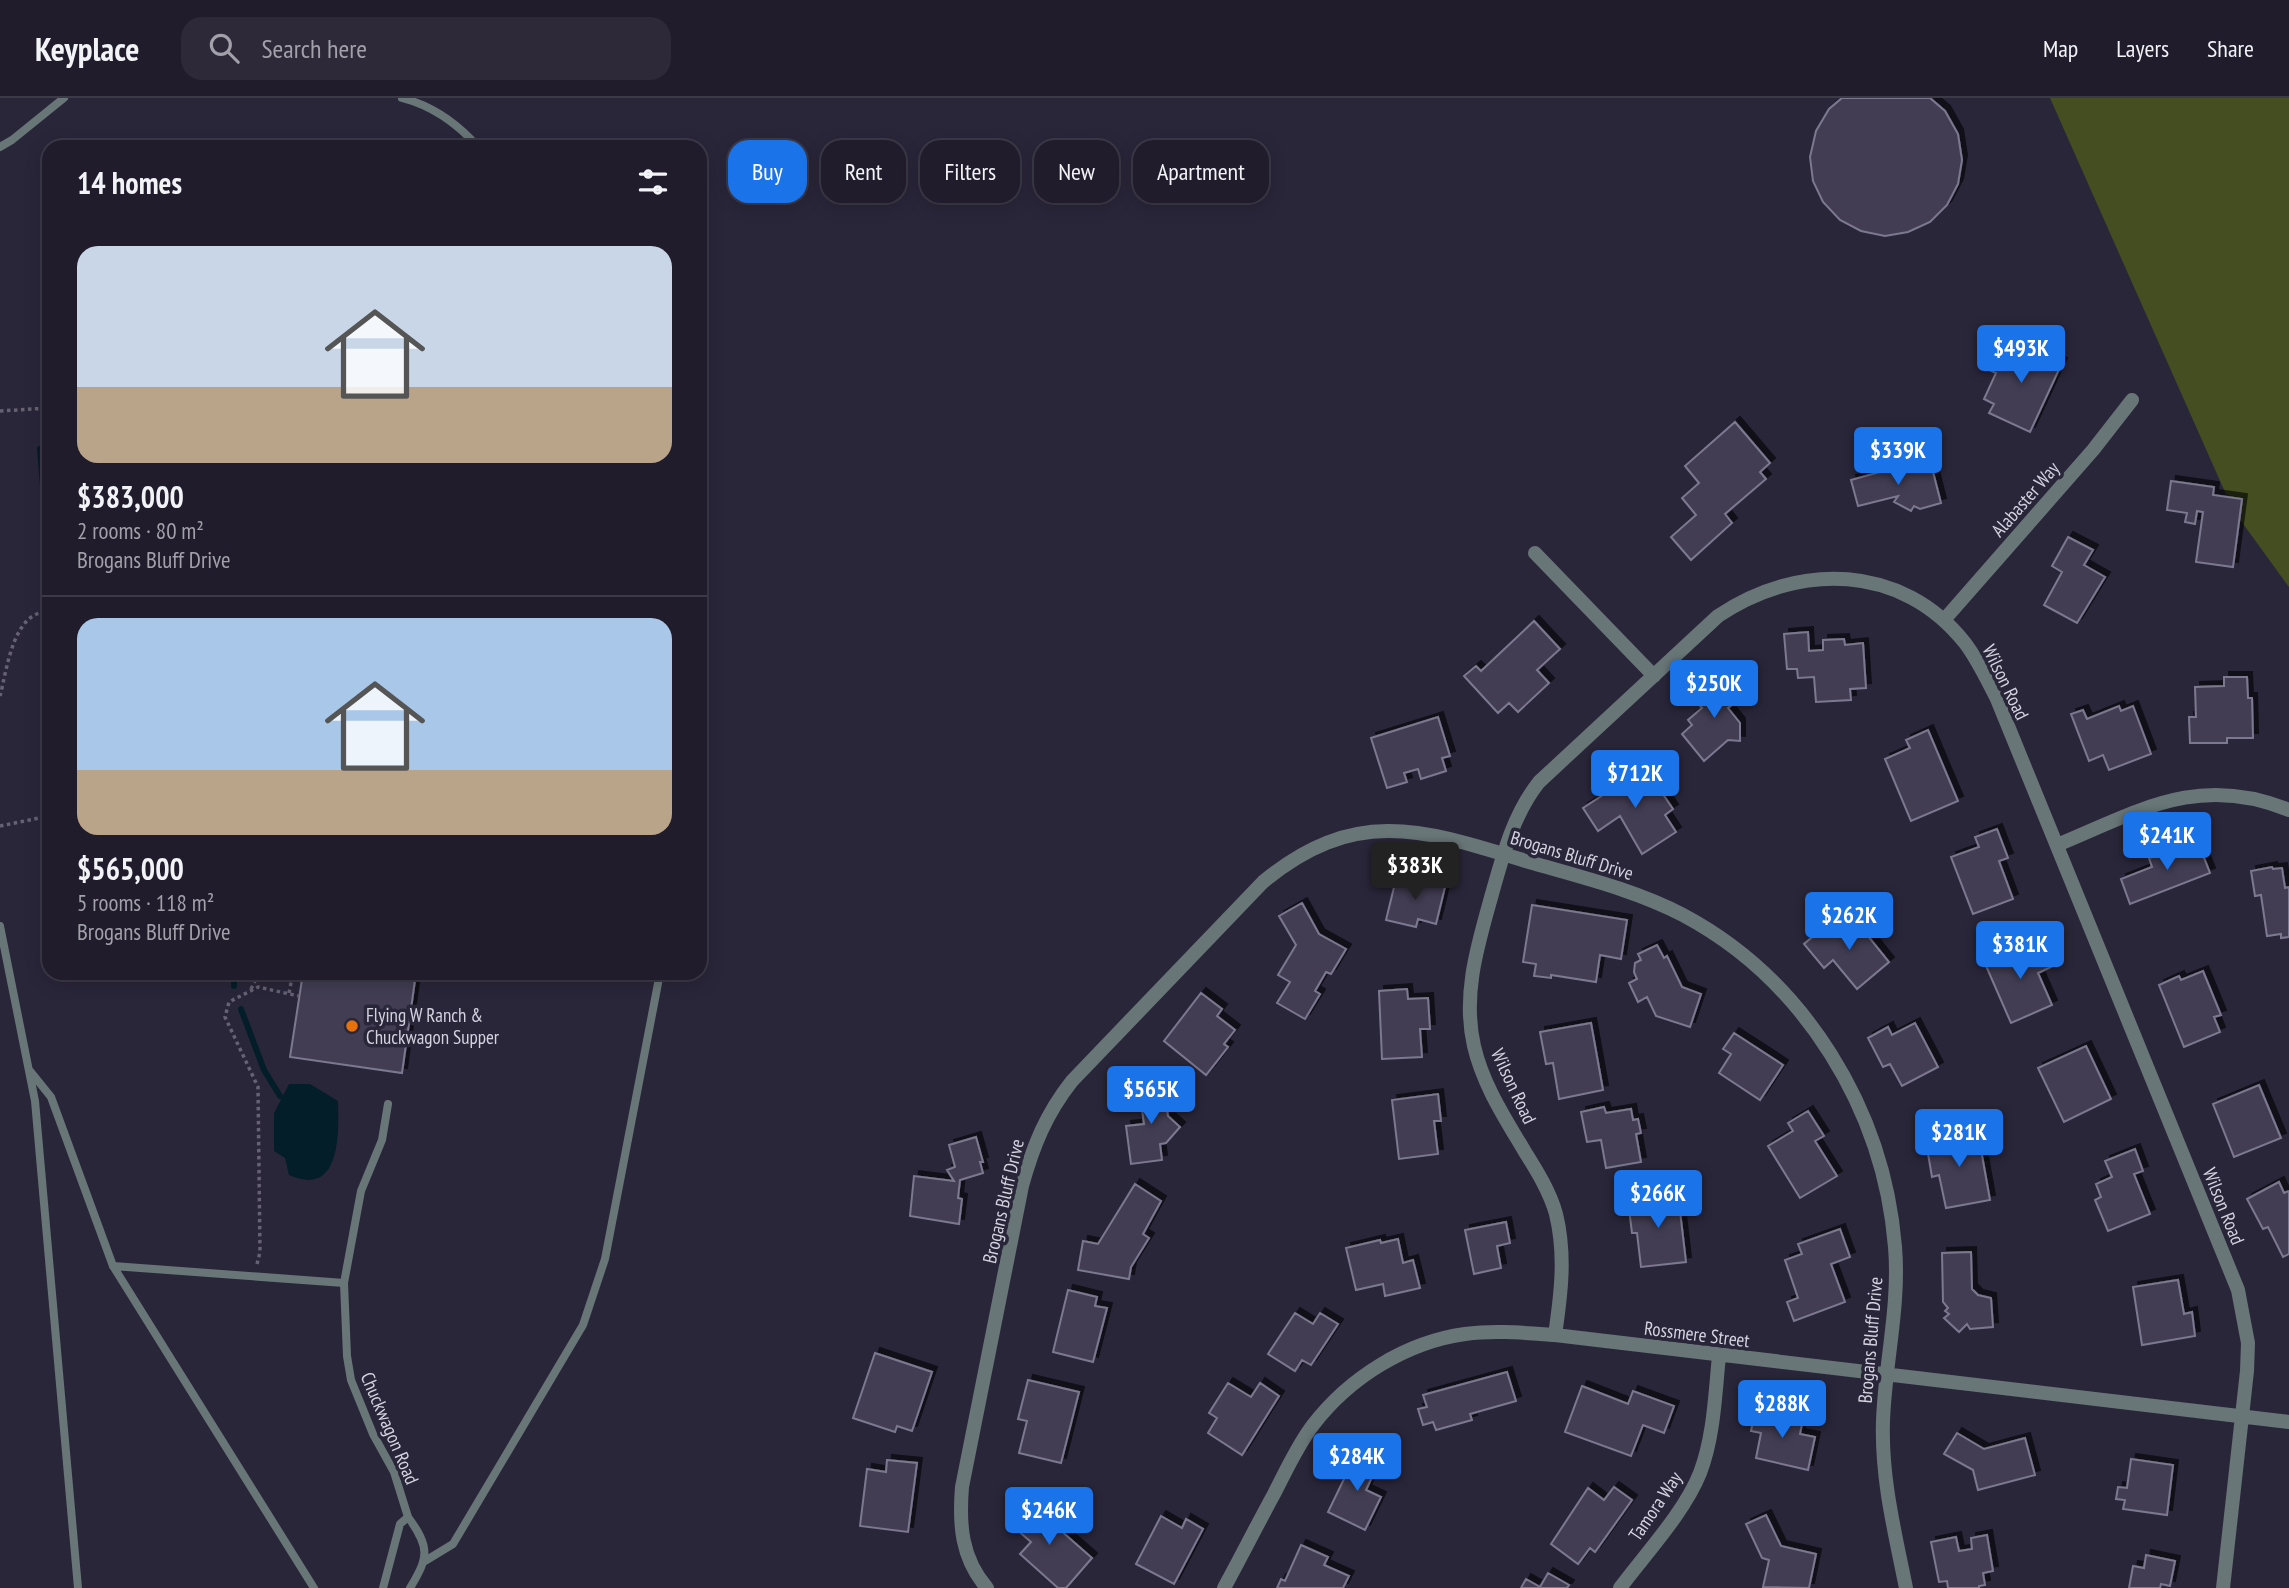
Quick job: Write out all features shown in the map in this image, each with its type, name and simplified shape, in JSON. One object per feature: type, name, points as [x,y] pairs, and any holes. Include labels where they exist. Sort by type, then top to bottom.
[{"type":"street","name":"Alabaster Way","points":[[1944,620],[2093,450],[2132,400]]},
{"type":"street","points":[[1535,553],[1654,676]]},
{"type":"street","name":"Wilson Road","points":[[1555,1335],[1563,1282],[1555,1212],[1542,1180],[1489,1088],[1474,1046],[1471,1024],[1475,953],[1504,854],[1524,801],[1539,782],[1718,616],[1739,602],[1782,584],[1807,579],[1833,578],[1883,586],[1924,605],[1944,620],[1965,643],[1982,668],[2238,1290],[2248,1343],[2247,1371],[2223,1588]]},
{"type":"street","points":[[2057,845],[2158,803],[2179,797],[2233,794],[2262,799],[2289,810]]},
{"type":"street","name":"Brogans Bluff Drive","points":[[987,1588],[971,1565],[963,1542],[960,1515],[962,1487],[1022,1186],[1035,1141],[1053,1105],[1072,1081],[1263,882],[1283,866],[1307,850],[1350,833],[1399,831],[1427,834],[1504,854],[1634,893],[1683,915],[1725,941],[1770,979],[1795,1004],[1824,1043],[1844,1075],[1868,1129],[1884,1175],[1891,1214],[1896,1286],[1886,1375],[1884,1474],[1906,1588]]},
{"type":"street","name":"Rossmere Street","points":[[1224,1588],[1290,1462],[1313,1425],[1337,1398],[1361,1378],[1399,1356],[1442,1338],[1492,1331],[1555,1335],[2289,1422]]},
{"type":"street","name":"Tamora Way","points":[[1620,1588],[1681,1506],[1699,1474],[1708,1445],[1719,1356]]},
{"type":"lane","points":[[0,147],[64,98]]},
{"type":"lane","points":[[402,98],[435,110],[462,129],[472,140]]},
{"type":"lane","points":[[0,926],[35,1101],[78,1588]]},
{"type":"lane","points":[[410,1588],[425,1561],[453,1544],[583,1325],[605,1259],[659,980]]},
{"type":"lane","points":[[29,1069],[51,1097],[113,1266],[314,1588]]},
{"type":"lane","name":"Chuckwagon Road","points":[[388,1104],[382,1140],[361,1192],[344,1283],[346,1356],[351,1380],[373,1434],[394,1472],[408,1517],[422,1536],[425,1561]]},
{"type":"lane","points":[[113,1266],[344,1283]]},
{"type":"lane","points":[[383,1588],[400,1524],[408,1517]]},
{"type":"path","points":[[0,411],[42,408]]},
{"type":"path","points":[[0,696],[15,636],[27,619],[42,612]]},
{"type":"path","points":[[0,826],[42,817]]},
{"type":"path","points":[[250,991],[256,980]]},
{"type":"path","points":[[289,993],[292,980]]},
{"type":"path","points":[[253,1276],[260,1252],[258,1087],[225,1017],[229,1003],[258,987],[299,996]]},
{"type":"green space","points":[[2050,98],[2289,98],[2289,587],[2233,510]]},
{"type":"water","points":[[289,1084],[310,1084],[338,1101],[337,1145],[328,1170],[319,1178],[306,1180],[289,1175],[285,1158],[274,1151],[274,1113]]},
{"type":"building","points":[[1842,98],[1930,98],[1945,111],[1958,134],[1962,160],[1958,184],[1947,205],[1930,222],[1908,232],[1885,236],[1861,231],[1840,220],[1823,202],[1813,181],[1810,157],[1816,131],[1829,109]]},
{"type":"building","points":[[2014,340],[2062,363],[2030,432],[1989,413],[1994,404],[1984,399],[1996,373],[1989,370],[1997,351],[2007,356]]},
{"type":"building","points":[[1735,422],[1770,463],[1760,472],[1766,479],[1725,514],[1732,523],[1691,560],[1671,537],[1696,515],[1682,498],[1699,483],[1685,466]]},
{"type":"building","points":[[1892,457],[1917,472],[1932,468],[1941,503],[1920,509],[1914,506],[1911,511],[1894,502],[1898,496],[1858,506],[1851,480],[1884,471]]},
{"type":"building","points":[[2171,481],[2214,487],[2213,495],[2242,499],[2233,567],[2196,562],[2203,512],[2197,511],[2195,524],[2185,522],[2187,513],[2167,510]]},
{"type":"building","points":[[2068,537],[2093,550],[2084,565],[2105,577],[2077,623],[2044,605],[2062,572],[2052,566]]},
{"type":"building","points":[[1534,621],[1560,649],[1537,670],[1549,683],[1518,712],[1509,703],[1498,713],[1464,676],[1476,666],[1481,671]]},
{"type":"building","points":[[1808,632],[1809,651],[1823,650],[1823,640],[1844,639],[1845,645],[1863,643],[1866,688],[1850,689],[1851,700],[1816,702],[1814,677],[1798,678],[1797,669],[1787,669],[1784,634]]},
{"type":"building","points":[[1724,676],[1742,697],[1728,708],[1740,723],[1740,741],[1728,740],[1704,761],[1682,734],[1692,725],[1688,720],[1702,708],[1695,700]]},
{"type":"building","points":[[2224,677],[2247,677],[2248,698],[2252,698],[2253,738],[2227,738],[2227,743],[2190,743],[2189,717],[2196,717],[2195,687],[2224,686]]},
{"type":"building","points":[[2119,706],[2121,711],[2133,706],[2151,754],[2109,770],[2103,755],[2089,761],[2071,714],[2083,710],[2087,719]]},
{"type":"building","points":[[1438,717],[1450,756],[1442,758],[1446,771],[1421,779],[1418,769],[1404,773],[1407,782],[1387,788],[1371,738]]},
{"type":"building","points":[[1928,730],[1958,801],[1911,821],[1885,759],[1910,748],[1906,740]]},
{"type":"building","points":[[1645,768],[1673,809],[1665,815],[1676,832],[1642,854],[1620,816],[1598,831],[1583,808]]},
{"type":"building","points":[[1997,829],[2008,858],[1999,861],[2013,899],[1973,914],[1951,857],[1979,847],[1975,837]]},
{"type":"building","points":[[2197,840],[2210,873],[2130,904],[2121,879],[2152,867],[2149,858]]},
{"type":"building","points":[[2282,868],[2285,888],[2289,887],[2289,937],[2281,938],[2281,934],[2267,936],[2261,895],[2255,896],[2251,871]]},
{"type":"building","points":[[1397,875],[1445,887],[1436,924],[1418,919],[1416,927],[1386,920]]},
{"type":"building","points":[[1302,903],[1319,934],[1346,949],[1331,974],[1326,972],[1315,991],[1320,994],[1305,1019],[1277,1003],[1290,982],[1278,975],[1296,945],[1279,916]]},
{"type":"building","points":[[1532,905],[1627,920],[1621,959],[1600,955],[1596,982],[1551,975],[1551,978],[1534,976],[1536,964],[1523,962]]},
{"type":"building","points":[[1851,915],[1889,962],[1857,989],[1833,960],[1824,968],[1804,944],[1821,930],[1826,936]]},
{"type":"building","points":[[2041,943],[2051,967],[2038,973],[2052,1005],[2011,1023],[1983,959],[2010,947],[2014,955]]},
{"type":"building","points":[[1657,945],[1664,958],[1667,956],[1682,987],[1701,994],[1690,1027],[1656,1016],[1647,997],[1638,1002],[1629,983],[1637,979],[1634,972],[1635,963],[1641,960],[1638,954]]},
{"type":"building","points":[[2203,971],[2221,1015],[2214,1017],[2220,1032],[2184,1047],[2159,985],[2179,976],[2181,980]]},
{"type":"building","name":"Flying W Ranch & Chuckwagon Supper","points":[[302,980],[415,980],[402,1073],[290,1057]]},
{"type":"building","points":[[1407,989],[1408,999],[1428,998],[1430,1029],[1420,1029],[1422,1057],[1382,1059],[1379,991]]},
{"type":"building","points":[[1201,993],[1222,1009],[1217,1016],[1235,1030],[1224,1044],[1228,1047],[1206,1075],[1164,1041]]},
{"type":"building","points":[[1591,1023],[1603,1090],[1559,1099],[1553,1063],[1546,1064],[1540,1032]]},
{"type":"building","points":[[1915,1023],[1938,1067],[1902,1086],[1890,1064],[1883,1067],[1868,1038],[1888,1027],[1892,1035]]},
{"type":"building","points":[[1734,1033],[1783,1065],[1760,1100],[1719,1073],[1731,1054],[1723,1049]]},
{"type":"building","points":[[2086,1046],[2111,1099],[2064,1122],[2038,1068]]},
{"type":"building","points":[[1163,1083],[1168,1116],[1180,1127],[1166,1143],[1160,1144],[1162,1160],[1131,1164],[1126,1126],[1144,1124],[1139,1086]]},
{"type":"building","points":[[2259,1085],[2281,1138],[2234,1157],[2213,1104]]},
{"type":"building","points":[[1438,1094],[1441,1121],[1434,1121],[1438,1154],[1399,1159],[1392,1100]]},
{"type":"building","points":[[1604,1107],[1606,1113],[1631,1109],[1633,1120],[1638,1119],[1641,1133],[1636,1134],[1641,1162],[1606,1168],[1601,1140],[1587,1142],[1581,1112]]},
{"type":"building","points":[[1808,1111],[1824,1136],[1815,1141],[1837,1176],[1800,1198],[1768,1146],[1793,1131],[1788,1123]]},
{"type":"building","points":[[1978,1133],[1990,1200],[1946,1208],[1939,1175],[1932,1177],[1926,1142]]},
{"type":"building","points":[[976,1137],[983,1173],[960,1180],[958,1198],[962,1199],[959,1224],[910,1216],[914,1176],[954,1181],[947,1170],[955,1167],[949,1145]]},
{"type":"building","points":[[2135,1149],[2143,1171],[2134,1174],[2150,1214],[2108,1231],[2095,1200],[2101,1197],[2096,1184],[2112,1177],[2105,1161]]},
{"type":"building","points":[[2279,1182],[2284,1193],[2289,1191],[2289,1254],[2283,1257],[2268,1227],[2263,1229],[2247,1199]]},
{"type":"building","points":[[1135,1184],[1161,1201],[1143,1234],[1149,1238],[1131,1267],[1129,1279],[1078,1270],[1083,1241],[1098,1244]]},
{"type":"building","points":[[1678,1194],[1686,1262],[1641,1267],[1637,1233],[1632,1233],[1628,1200]]},
{"type":"building","points":[[1506,1222],[1510,1243],[1497,1246],[1501,1268],[1474,1274],[1465,1230]]},
{"type":"building","points":[[1840,1229],[1850,1257],[1831,1264],[1845,1302],[1794,1321],[1787,1302],[1798,1298],[1785,1260],[1802,1254],[1798,1244]]},
{"type":"building","points":[[1398,1239],[1403,1263],[1413,1260],[1420,1288],[1385,1296],[1383,1284],[1356,1290],[1346,1248]]},
{"type":"building","points":[[1971,1252],[1972,1289],[1978,1295],[1991,1298],[1993,1327],[1970,1329],[1967,1324],[1959,1332],[1944,1318],[1949,1314],[1945,1311],[1948,1308],[1943,1302],[1942,1253]]},
{"type":"building","points":[[2178,1280],[2184,1314],[2192,1312],[2195,1336],[2142,1345],[2133,1287]]},
{"type":"building","points":[[1068,1290],[1097,1297],[1095,1306],[1107,1308],[1093,1362],[1053,1352]]},
{"type":"building","points":[[1295,1313],[1313,1324],[1320,1313],[1338,1324],[1311,1365],[1302,1360],[1295,1371],[1268,1354]]},
{"type":"building","points":[[875,1353],[932,1372],[912,1431],[897,1426],[895,1432],[853,1418]]},
{"type":"building","points":[[1507,1372],[1516,1401],[1470,1414],[1472,1420],[1436,1430],[1433,1422],[1423,1425],[1418,1409],[1427,1407],[1423,1395]]},
{"type":"building","points":[[1028,1380],[1079,1392],[1061,1463],[1019,1453],[1027,1421],[1018,1419]]},
{"type":"building","points":[[1228,1383],[1251,1397],[1260,1383],[1279,1396],[1242,1455],[1208,1433],[1217,1418],[1209,1413]]},
{"type":"building","points":[[1582,1386],[1628,1404],[1633,1391],[1674,1406],[1664,1433],[1643,1425],[1631,1456],[1565,1432]]},
{"type":"building","points":[[1756,1406],[1784,1412],[1783,1420],[1802,1424],[1800,1434],[1815,1437],[1808,1470],[1756,1458],[1761,1433],[1751,1431]]},
{"type":"building","points":[[1957,1433],[1984,1449],[2025,1438],[2035,1475],[1978,1490],[1973,1470],[1944,1454]]},
{"type":"building","points":[[1357,1452],[1379,1462],[1366,1490],[1381,1497],[1365,1530],[1328,1512]]},
{"type":"building","points":[[2131,1459],[2173,1465],[2167,1515],[2123,1509],[2125,1500],[2116,1499],[2118,1487],[2127,1488]]},
{"type":"building","points":[[887,1460],[917,1463],[908,1532],[860,1526],[867,1469],[886,1472]]},
{"type":"building","points":[[1614,1487],[1632,1500],[1595,1552],[1590,1548],[1578,1564],[1551,1544],[1588,1488],[1604,1500]]},
{"type":"building","points":[[1026,1500],[1092,1558],[1066,1588],[1058,1588],[1020,1554],[1031,1542],[1007,1521]]},
{"type":"building","points":[[1766,1515],[1781,1546],[1816,1554],[1809,1588],[1763,1587],[1769,1560],[1762,1558],[1746,1524]]},
{"type":"building","points":[[1161,1516],[1182,1528],[1186,1519],[1203,1529],[1174,1584],[1136,1564]]},
{"type":"building","points":[[1987,1535],[1993,1571],[1983,1573],[1985,1585],[1979,1588],[1948,1588],[1947,1581],[1939,1582],[1931,1542],[1956,1537],[1959,1551],[1972,1549],[1971,1538]]},
{"type":"building","points":[[1301,1545],[1328,1557],[1324,1565],[1349,1576],[1343,1588],[1277,1588],[1281,1579],[1285,1581]]},
{"type":"building","points":[[2146,1555],[2175,1561],[2170,1586],[2161,1584],[2160,1588],[2129,1588],[2133,1566],[2144,1568]]},
{"type":"building","points":[[1548,1573],[1569,1585],[1567,1588],[1521,1588],[1526,1579],[1540,1587]]},
{"type":"waterway","points":[[40,449],[42,474]]},
{"type":"waterway","points":[[234,980],[234,986]]},
{"type":"waterway","points":[[241,1009],[264,1070],[280,1096]]},
{"type":"place","name":"Flying W Ranch & Chuckwagon Supper","points":[[352,1026]]}]
